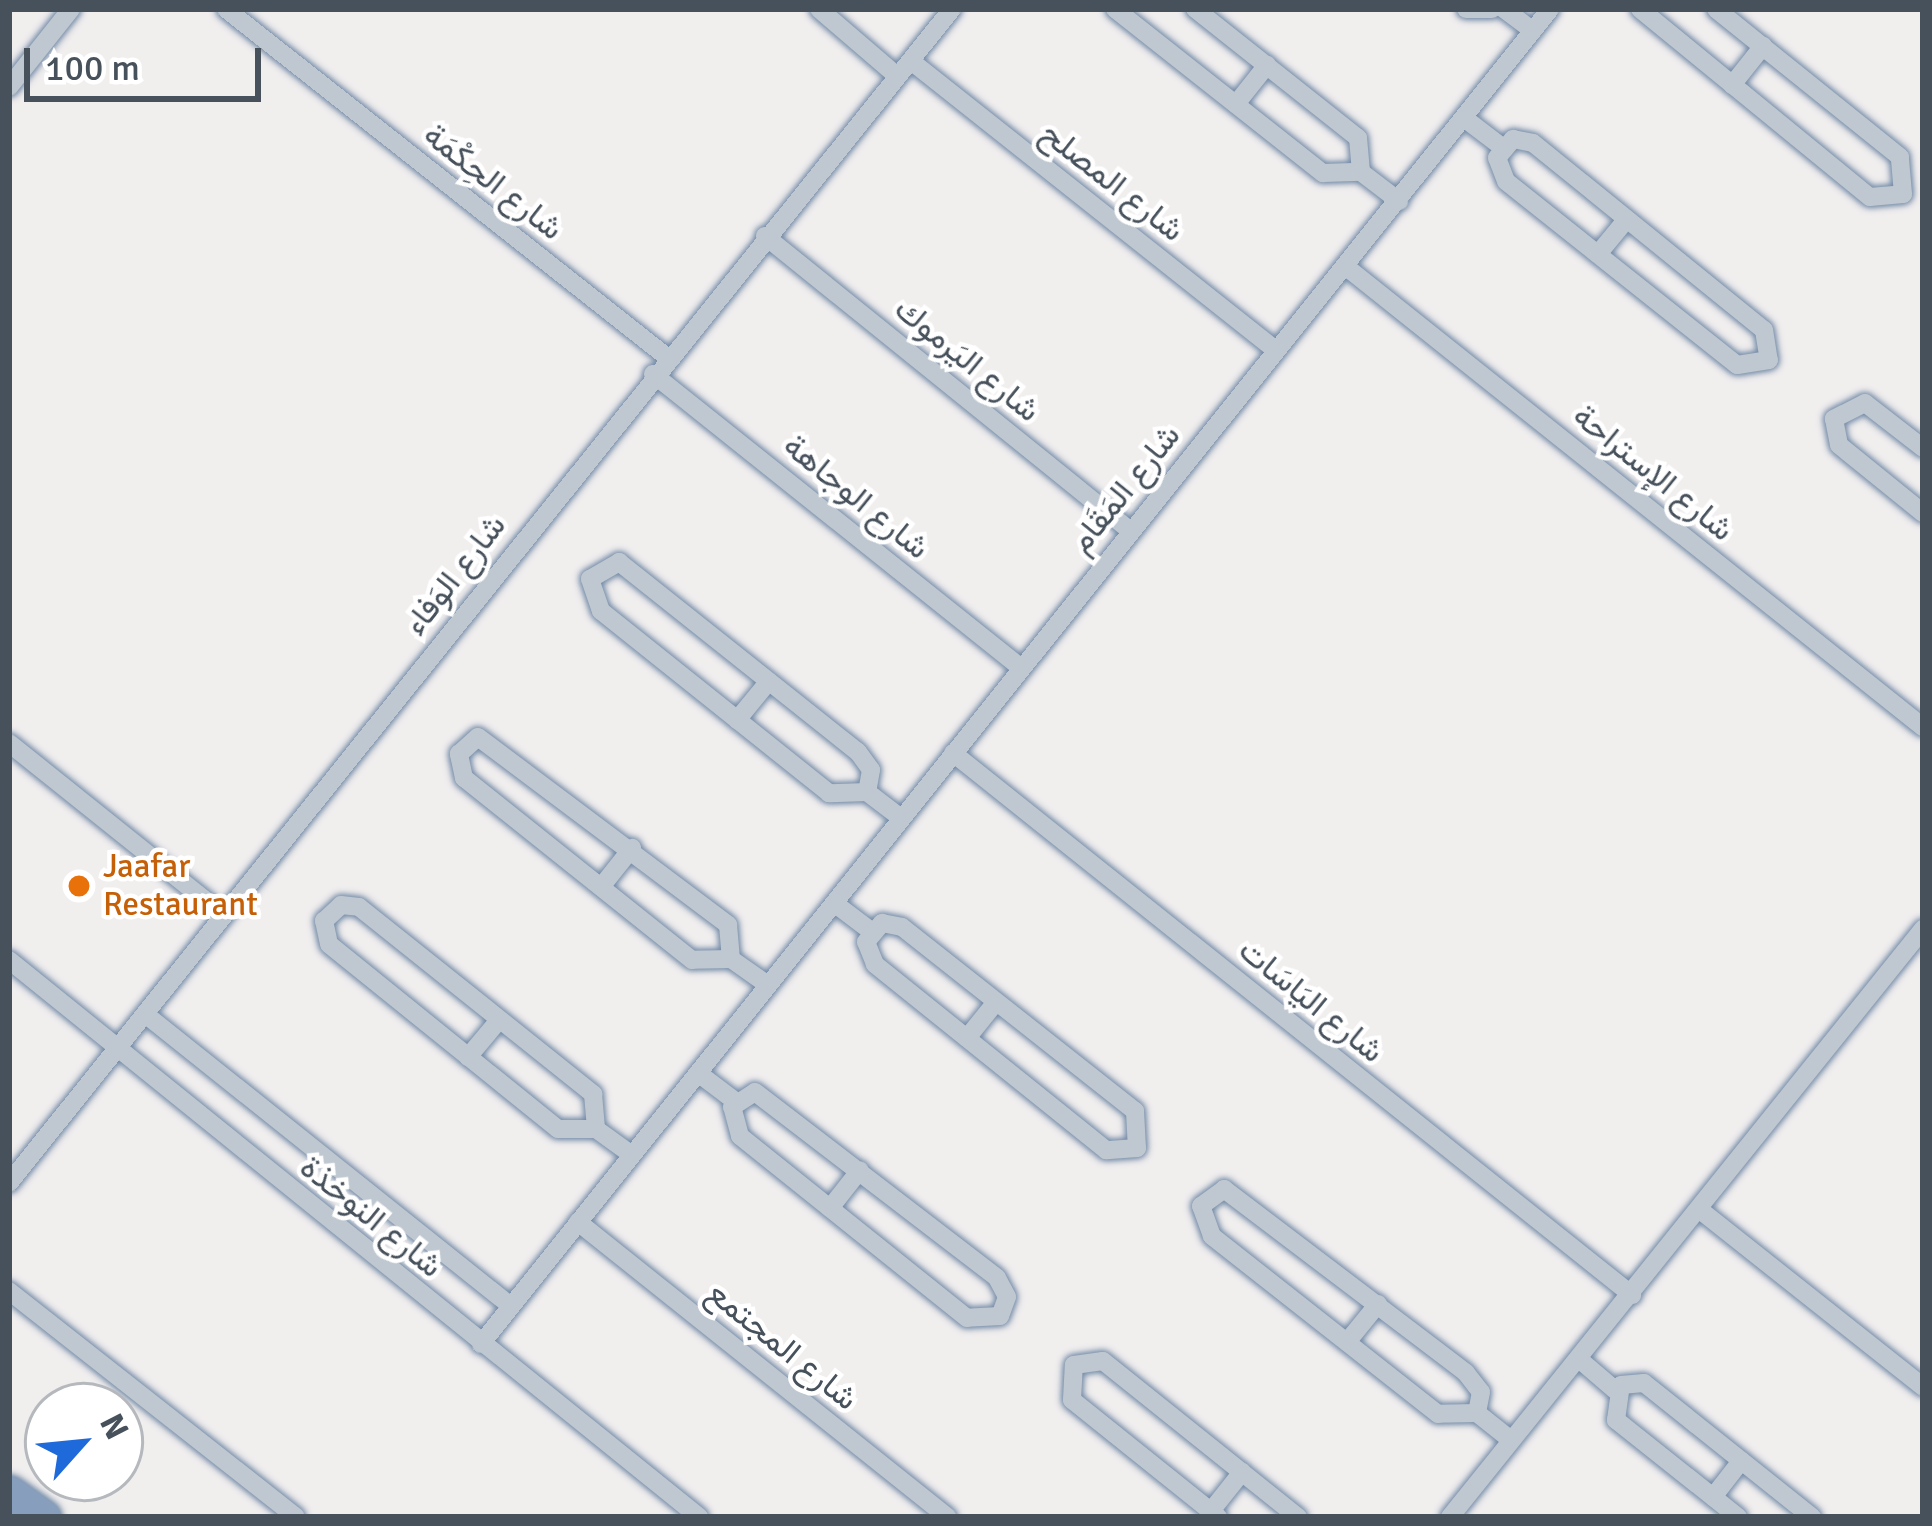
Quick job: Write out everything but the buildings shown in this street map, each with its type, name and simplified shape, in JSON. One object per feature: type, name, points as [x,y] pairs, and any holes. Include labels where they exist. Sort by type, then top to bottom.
[{"type":"highway","points":[[9,1492],[44,1517]]},
{"type":"street","points":[[9,87],[71,9]]},
{"type":"street","name":"شارع الحِكْمَة","points":[[226,9],[667,358]]},
{"type":"street","name":"شارع المصلح","points":[[819,9],[904,68],[1275,350]]},
{"type":"street","name":"شارع الوَفاء","points":[[9,1183],[653,374],[952,9]]},
{"type":"street","points":[[1115,9],[1331,177],[1361,172],[1399,201]]},
{"type":"street","points":[[1196,9],[1358,138],[1361,172]]},
{"type":"street","points":[[1466,9],[1492,9]]},
{"type":"street","points":[[1504,9],[1533,31]]},
{"type":"street","name":"شارع المَقَام","points":[[482,1344],[1550,9]]},
{"type":"street","points":[[1640,9],[1870,196],[1903,194],[1910,175],[1900,157],[1716,9]]},
{"type":"street","points":[[1732,85],[1763,46]]},
{"type":"street","points":[[1236,104],[1267,65]]},
{"type":"street","points":[[1464,118],[1502,147],[1506,181],[1598,254],[1738,365],[1769,360],[1768,333],[1627,218],[1527,140],[1502,147]]},
{"type":"street","points":[[1598,254],[1627,218]]},
{"type":"street","name":"شارع اليَرموك","points":[[765,236],[1130,530]]},
{"type":"street","name":"شارع الإستراحة","points":[[1345,266],[1923,727]]},
{"type":"street","name":"شارع الوجاهة","points":[[653,374],[1021,668]]},
{"type":"street","points":[[1923,448],[1865,403],[1834,419],[1839,445],[1923,513]]},
{"type":"street","points":[[866,792],[863,758],[769,680],[626,565],[594,572],[589,593],[601,611],[737,720],[829,793],[866,792],[901,818]]},
{"type":"street","points":[[737,720],[769,680]]},
{"type":"street","points":[[9,742],[224,915]]},
{"type":"street","points":[[731,959],[728,925],[497,742],[462,748],[464,778],[700,964],[731,959],[768,985]]},
{"type":"street","name":"شارع اليَاسَات","points":[[953,753],[1632,1295]]},
{"type":"street","points":[[601,887],[632,848]]},
{"type":"street","points":[[833,903],[871,931],[874,964],[967,1039],[1106,1150],[1137,1148],[1139,1116],[896,924],[871,931]]},
{"type":"street","points":[[596,1129],[593,1094],[359,908],[327,916],[329,944],[468,1058],[566,1134],[596,1129],[632,1155]]},
{"type":"street","points":[[1450,1517],[1923,929]]},
{"type":"street","name":"شارع النوخذة","points":[[9,960],[699,1517]]},
{"type":"street","points":[[967,1039],[996,1002]]},
{"type":"street","name":"شارع النوخذة","points":[[145,1014],[511,1306]]},
{"type":"street","points":[[468,1058],[499,1020]]},
{"type":"street","points":[[698,1072],[735,1102],[740,1136],[968,1318],[988,1323],[1004,1310],[997,1278],[762,1094],[735,1102]]},
{"type":"street","points":[[830,1208],[860,1170]]},
{"type":"street","points":[[1477,1413],[1478,1384],[1238,1194],[1207,1196],[1201,1219],[1212,1236],[1438,1414],[1477,1413],[1511,1440]]},
{"type":"street","points":[[1700,1210],[1923,1387]]},
{"type":"street","name":"شارع المجتمع","points":[[578,1222],[948,1517]]},
{"type":"street","points":[[9,1291],[296,1517]]},
{"type":"street","points":[[1347,1342],[1378,1304]]},
{"type":"street","points":[[1580,1360],[1615,1390],[1616,1420],[1738,1517]]},
{"type":"street","points":[[1242,1472],[1214,1514],[1072,1400],[1074,1365],[1103,1361],[1242,1472],[1298,1517]]},
{"type":"street","points":[[1615,1390],[1644,1383],[1812,1517]]},
{"type":"street","points":[[1713,1497],[1742,1461]]},
{"type":"place","name":"Jaafar Restaurant","points":[[79,886]]}]
